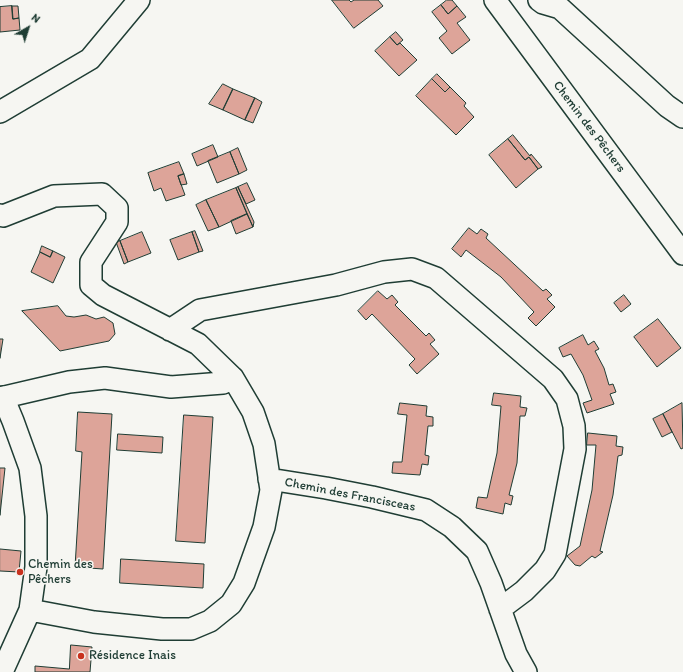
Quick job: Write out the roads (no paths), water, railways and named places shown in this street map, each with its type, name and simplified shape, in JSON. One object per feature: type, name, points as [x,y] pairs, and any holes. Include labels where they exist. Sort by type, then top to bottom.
[{"type":"street","points":[[0,112],[90,59],[139,0]]},
{"type":"street","name":"Chemin des Pêchers","points":[[495,0],[683,254]]},
{"type":"street","points":[[539,0],[543,3],[560,8],[667,106],[683,117]]},
{"type":"street","points":[[0,215],[3,216],[54,196],[102,194],[117,208],[117,222],[91,262],[91,285],[103,295],[198,344],[233,378],[224,383],[171,387],[105,378],[70,382],[1,398],[13,421],[30,468],[36,516],[36,567],[30,610],[2,672]]},
{"type":"street","points":[[170,330],[200,310],[336,285],[384,272],[412,269],[436,278],[553,379],[566,399],[574,426],[575,449],[556,554],[546,570],[524,591],[500,609]]},
{"type":"street","name":"Chemin des Francisceas","points":[[30,610],[94,622],[162,629],[191,629],[210,621],[231,604],[244,583],[264,527],[271,490],[264,444],[254,412],[233,378]]},
{"type":"street","name":"Chemin des Francisceas","points":[[269,480],[365,495],[426,510],[452,527],[477,551],[516,654],[526,672]]},
{"type":"place","name":"Chemin des Pêchers","points":[[20,572]]},
{"type":"place","name":"Résidence Inais","points":[[81,656]]}]
